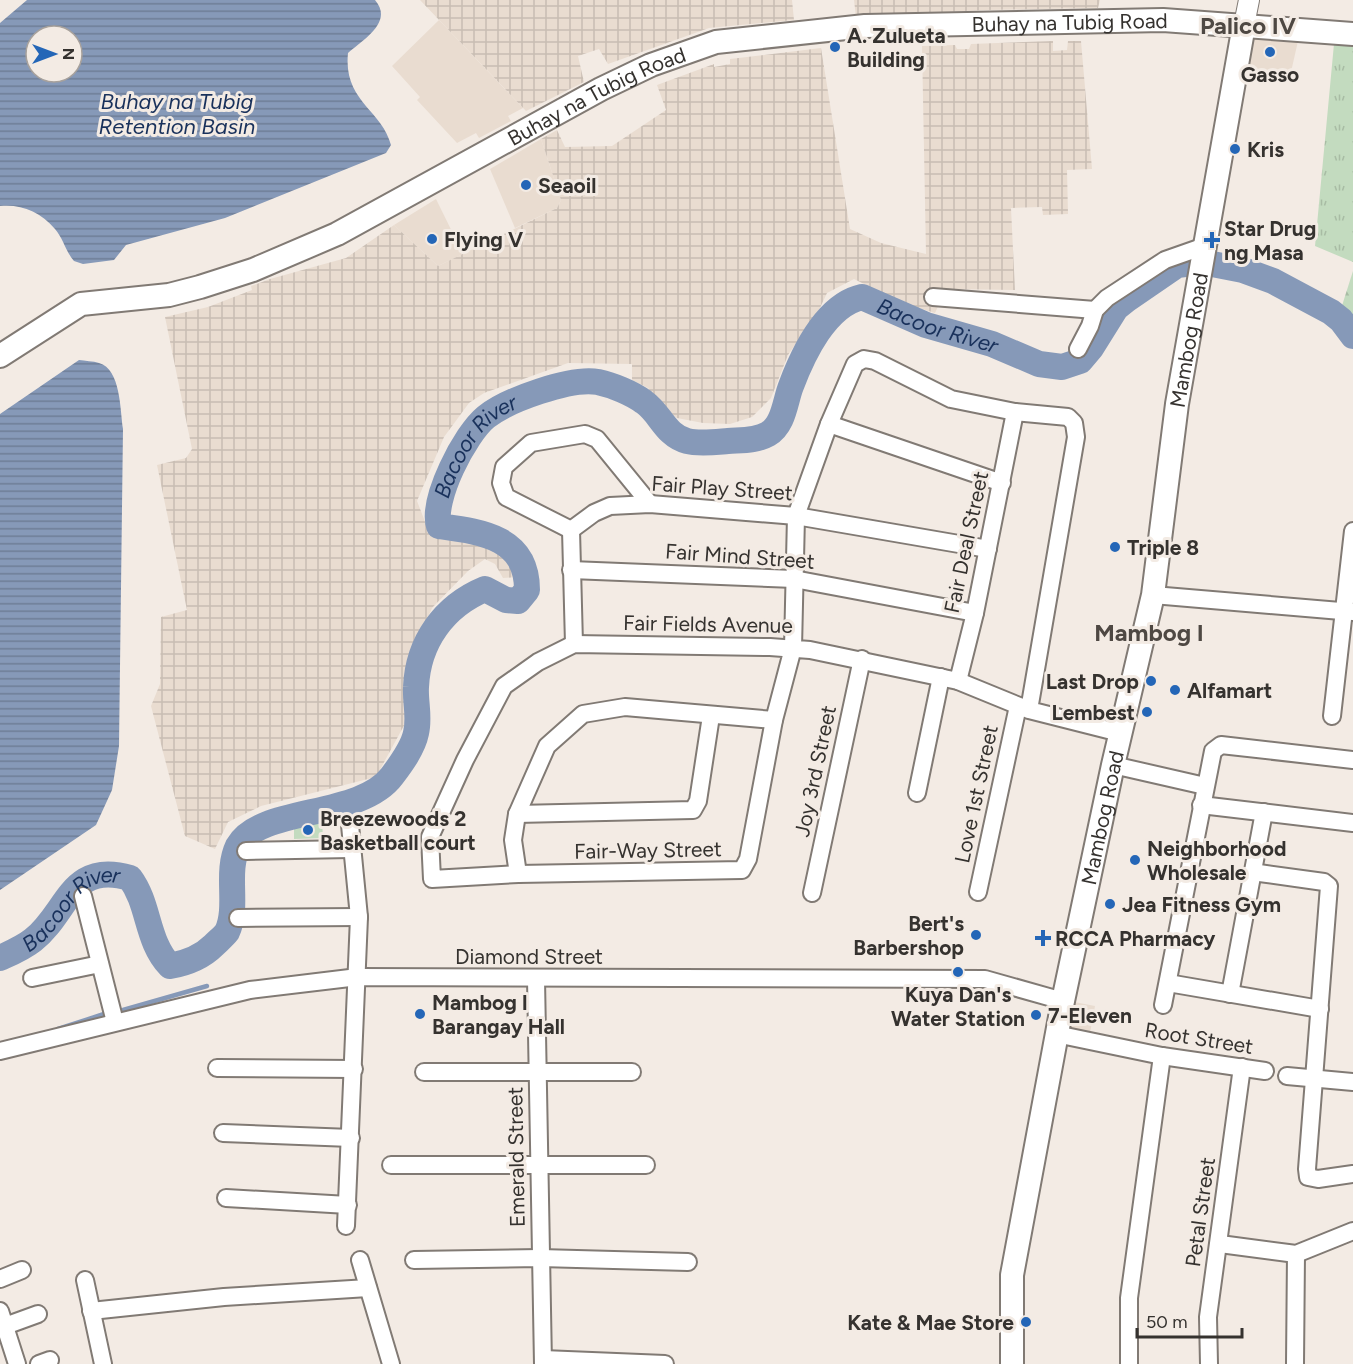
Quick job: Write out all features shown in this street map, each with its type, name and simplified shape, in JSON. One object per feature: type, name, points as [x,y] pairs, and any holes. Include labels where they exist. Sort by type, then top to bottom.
[{"type":"main road","name":"Buhay na Tubig Road","points":[[0,356],[81,304],[169,295],[200,287],[253,270],[336,234],[601,89],[651,65],[716,42],[865,26],[1163,20],[1353,34]]},
{"type":"main road","name":"Mambog Road","points":[[1012,1364],[1012,1275],[1056,1034],[1120,733],[1153,595],[1176,404],[1201,252],[1244,25]]},
{"type":"street","points":[[1244,25],[1249,0]]},
{"type":"street","points":[[1078,350],[1095,310],[1107,298],[1165,260],[1201,252]]},
{"type":"street","points":[[933,297],[1095,310]]},
{"type":"street","name":"Fair-Way Street","points":[[432,879],[518,874],[742,870],[747,859],[774,720],[793,648],[796,516],[829,424],[855,364],[864,359],[875,361],[951,399],[1015,412]]},
{"type":"street","name":"Fair Deal Street","points":[[958,681],[975,613],[1015,412]]},
{"type":"street","name":"Love 1st Street","points":[[978,892],[1024,708],[1076,436],[1074,423],[1068,417],[1015,412]]},
{"type":"street","points":[[829,424],[1002,483]]},
{"type":"street","points":[[574,644],[571,530],[506,497],[501,483],[504,467],[531,443],[585,434],[597,439],[650,504]]},
{"type":"street","name":"Fair Play Street","points":[[571,530],[594,513],[610,506],[650,504],[796,516],[988,549]]},
{"type":"street","points":[[1332,716],[1349,612],[1353,531]]},
{"type":"street","name":"Fair Mind Street","points":[[571,570],[794,579],[975,613]]},
{"type":"street","points":[[1153,595],[1349,612]]},
{"type":"street","name":"Fair Fields Avenue","points":[[432,879],[430,837],[465,760],[504,686],[538,662],[574,644],[793,648],[862,659],[958,681],[1024,708],[1120,733]]},
{"type":"street","name":"Joy 3rd Street","points":[[812,893],[862,659]]},
{"type":"street","points":[[917,793],[941,677]]},
{"type":"street","points":[[518,874],[513,840],[517,814],[547,746],[583,714],[625,707],[774,720]]},
{"type":"street","points":[[517,814],[693,810],[698,801],[711,716]]},
{"type":"street","points":[[1163,1005],[1213,751],[1221,745],[1353,760]]},
{"type":"street","points":[[1113,765],[1205,786]]},
{"type":"street","points":[[1201,805],[1353,823]]},
{"type":"street","points":[[1230,994],[1264,812]]},
{"type":"street","points":[[346,1226],[359,917],[350,825]]},
{"type":"street","points":[[246,851],[351,849]]},
{"type":"street","points":[[1252,872],[1324,882],[1329,886],[1308,1177],[1318,1179],[1353,1173]]},
{"type":"street","points":[[83,896],[115,1022]]},
{"type":"street","points":[[238,918],[359,917]]},
{"type":"street","points":[[32,978],[100,964]]},
{"type":"street","name":"Diamond Street","points":[[0,1051],[249,990],[358,978],[985,979],[1063,1001]]},
{"type":"street","name":"Emerald Street","points":[[536,979],[543,1362]]},
{"type":"street","points":[[1168,983],[1320,1009]]},
{"type":"street","name":"Root Street","points":[[1056,1034],[1162,1056],[1265,1071]]},
{"type":"street","points":[[1129,1364],[1129,1299],[1162,1056]]},
{"type":"street","name":"Petal Street","points":[[1209,1364],[1208,1317],[1220,1244],[1242,1067]]},
{"type":"street","points":[[217,1068],[354,1069]]},
{"type":"street","points":[[424,1072],[632,1072]]},
{"type":"street","points":[[1287,1076],[1353,1082]]},
{"type":"street","points":[[223,1133],[351,1138]]},
{"type":"street","points":[[391,1165],[646,1165]]},
{"type":"street","points":[[226,1198],[348,1205]]},
{"type":"street","points":[[1220,1244],[1296,1254],[1353,1232]]},
{"type":"street","points":[[1295,1364],[1296,1254]]},
{"type":"street","points":[[414,1260],[540,1258],[688,1262]]},
{"type":"street","points":[[360,1260],[391,1364]]},
{"type":"street","points":[[0,1279],[22,1270]]},
{"type":"street","points":[[85,1280],[103,1364]]},
{"type":"street","points":[[91,1311],[224,1297],[368,1288]]},
{"type":"street","points":[[17,1364],[3,1318],[38,1314]]},
{"type":"street","points":[[543,1362],[665,1364]]},
{"type":"shaded area","points":[[420,0],[792,0],[794,20],[709,28],[608,64],[599,49],[578,56],[584,82],[526,111]]},
{"type":"shaded area","points":[[854,0],[1100,0],[1098,8],[984,10],[856,17]]},
{"type":"shaded area","points":[[439,20],[523,108],[508,116],[511,121],[479,138],[476,133],[457,143],[417,100],[420,97],[392,66]]},
{"type":"shaded area","points":[[1251,37],[1298,41],[1291,72],[1243,72]]},
{"type":"shaded area","points":[[1053,41],[1053,51],[1067,50],[1068,41],[1081,41],[1092,169],[1067,170],[1068,214],[1043,215],[1042,207],[1011,208],[1015,290],[946,289],[935,313],[902,303],[854,279],[827,293],[819,310],[788,355],[771,398],[752,417],[730,424],[703,423],[677,418],[659,403],[648,388],[632,380],[632,364],[568,363],[484,393],[469,403],[444,437],[417,501],[429,532],[479,540],[507,554],[517,577],[503,578],[495,564],[485,559],[468,571],[432,608],[405,673],[407,720],[376,777],[261,806],[228,822],[215,849],[185,836],[151,706],[160,684],[161,617],[187,610],[157,465],[186,458],[192,449],[165,317],[208,307],[252,290],[251,286],[270,279],[346,258],[394,225],[438,266],[557,208],[561,200],[541,139],[557,130],[565,147],[612,146],[666,110],[657,85],[714,64],[714,67],[730,64],[730,59],[821,48],[850,229],[881,243],[926,254],[922,46],[955,45],[957,49],[969,49],[971,44]]},
{"type":"shaded area","name":"Seaoil","points":[[541,139],[561,200],[557,208],[515,228],[490,169]]},
{"type":"shaded area","name":"Flying V","points":[[436,199],[463,254],[438,266],[394,225]]},
{"type":"shaded area","points":[[1069,1001],[1095,1006],[1090,1033],[1064,1029]]},
{"type":"green space","points":[[1334,44],[1353,46],[1353,262],[1315,246]]},
{"type":"green space","points":[[1353,271],[1353,324],[1340,312]]},
{"type":"green space","name":"Breezewoods 2 Basketball court","points":[[322,821],[323,838],[294,839],[294,822]]},
{"type":"water","name":"Buhay na Tubig Retention Basin","points":[[27,0],[375,0],[380,8],[379,23],[348,53],[348,69],[351,83],[357,94],[386,133],[391,145],[386,153],[225,218],[126,245],[114,260],[83,264],[74,261],[58,233],[37,213],[15,206],[0,206],[0,23]]},
{"type":"water","points":[[79,360],[99,363],[112,373],[118,391],[123,429],[119,746],[112,790],[96,825],[0,890],[0,414]]},
{"type":"waterway","name":"Bacoor River","points":[[0,958],[33,940],[45,929],[72,892],[82,883],[94,876],[110,874],[130,878],[141,900],[156,945],[170,966],[194,959],[227,932],[232,911],[234,856],[238,846],[250,833],[267,824],[358,799],[377,790],[392,776],[406,756],[414,739],[418,721],[416,693],[418,671],[422,655],[436,628],[457,605],[485,589],[506,600],[518,601],[527,590],[525,572],[519,558],[510,548],[486,535],[439,526],[438,515],[440,500],[452,468],[478,425],[496,410],[524,397],[556,386],[586,381],[598,382],[622,390],[639,399],[650,407],[673,434],[687,441],[753,439],[768,434],[778,425],[796,373],[809,346],[827,320],[849,302],[862,297],[926,325],[992,344],[1039,364],[1062,367],[1080,361],[1116,308],[1126,300],[1177,265],[1202,262],[1243,270],[1273,281],[1331,312],[1341,320],[1353,336]]},
{"type":"waterway","points":[[123,1010],[207,986]]},
{"type":"waterway","points":[[58,1029],[104,1014]]},
{"type":"place","name":"A. Zulueta Building","points":[[835,47]]},
{"type":"place","name":"Gasso","points":[[1270,52]]},
{"type":"place","name":"Kris","points":[[1235,149]]},
{"type":"place","name":"Seaoil","points":[[526,185]]},
{"type":"place","name":"Flying V","points":[[432,239]]},
{"type":"place","name":"Star Drug ng Masa","points":[[1212,240]]},
{"type":"place","name":"Triple 8","points":[[1115,547]]},
{"type":"place","name":"Last Drop","points":[[1151,681]]},
{"type":"place","name":"Alfamart","points":[[1175,690]]},
{"type":"place","name":"Lembest","points":[[1147,712]]},
{"type":"place","name":"Breezewoods 2 Basketball court","points":[[308,830]]},
{"type":"place","name":"Neighborhood Wholesale","points":[[1135,860]]},
{"type":"place","name":"Jea Fitness Gym","points":[[1110,904]]},
{"type":"place","name":"Bert's Barbershop","points":[[976,935]]},
{"type":"place","name":"RCCA Pharmacy","points":[[1043,938]]},
{"type":"place","name":"Kuya Dan's Water Station","points":[[958,972]]},
{"type":"place","name":"Mambog I Barangay Hall","points":[[420,1014]]},
{"type":"place","name":"7-Eleven","points":[[1036,1015]]},
{"type":"place","name":"Kate & Mae Store","points":[[1026,1322]]},
{"type":"district","name":"Palico IV","points":[[1248,25]]},
{"type":"district","name":"Mambog I","points":[[1149,632]]}]
